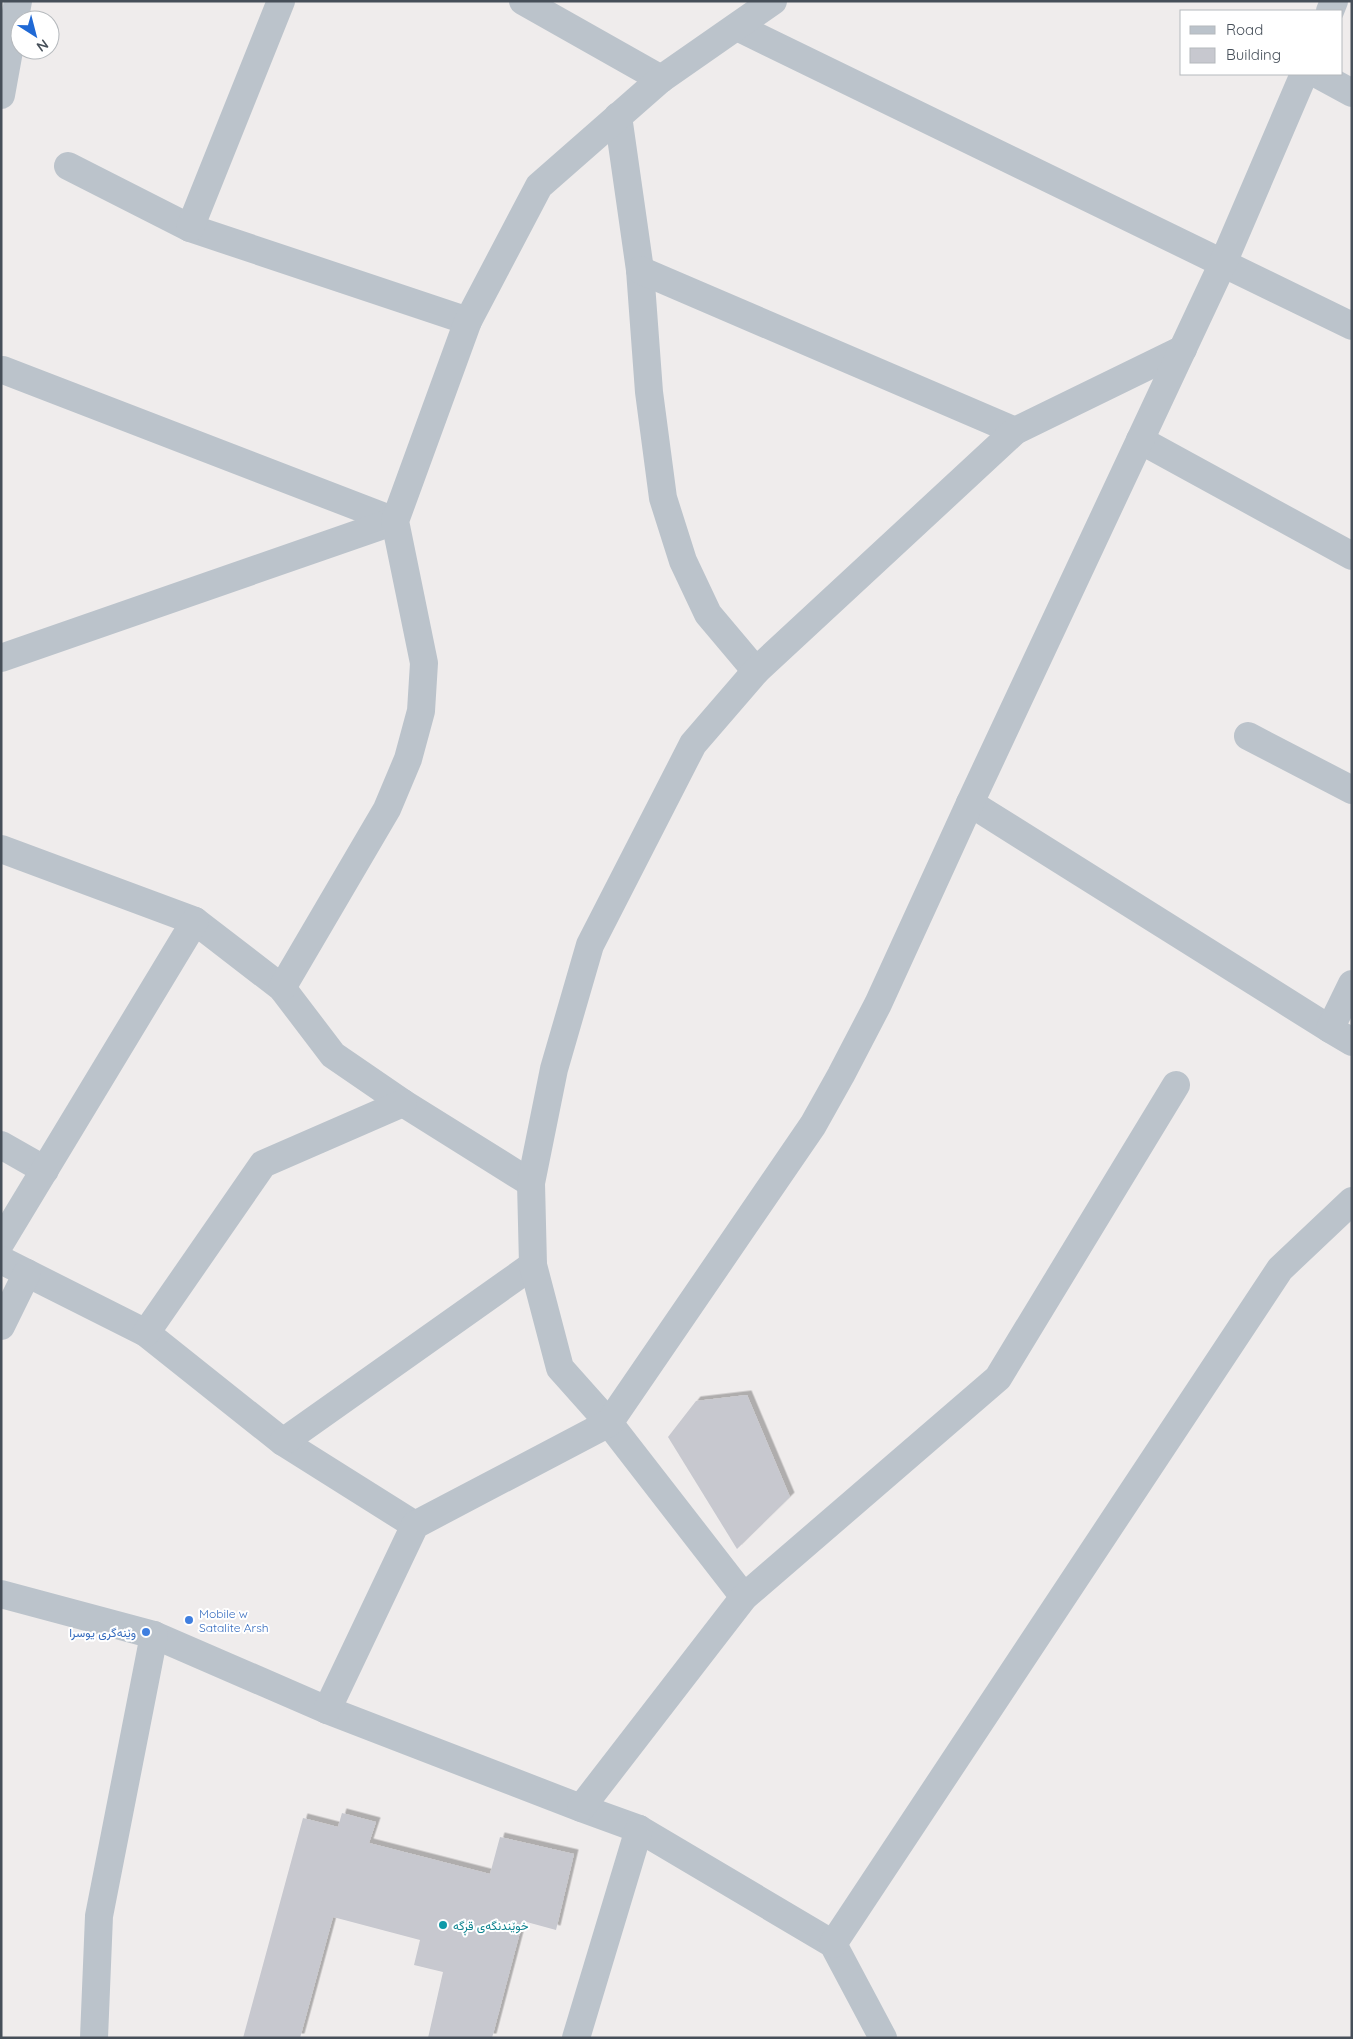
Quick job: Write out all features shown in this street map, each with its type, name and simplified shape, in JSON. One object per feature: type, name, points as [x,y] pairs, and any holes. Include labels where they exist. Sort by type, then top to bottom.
[{"type":"street","points":[[1,95],[18,1]]},
{"type":"street","points":[[190,228],[281,1]]},
{"type":"street","points":[[523,1],[661,79]]},
{"type":"street","points":[[282,988],[387,809],[408,759],[421,711],[424,663],[396,521],[468,321],[538,186],[661,79],[773,1]]},
{"type":"street","points":[[737,27],[1352,326]]},
{"type":"street","points":[[327,1710],[415,1525],[609,1423],[812,1126],[878,1004],[1223,263],[1304,75]]},
{"type":"street","points":[[1319,75],[1352,93]]},
{"type":"street","points":[[618,116],[640,270],[650,392],[663,498],[683,561],[708,614],[756,671]]},
{"type":"street","points":[[68,166],[190,228],[468,321]]},
{"type":"street","points":[[640,270],[1015,431]]},
{"type":"street","points":[[744,1597],[609,1423],[560,1368],[533,1265],[531,1183],[554,1069],[590,945],[693,744],[756,671],[1015,431],[1183,349]]},
{"type":"street","points":[[3,370],[396,521]]},
{"type":"street","points":[[1140,440],[1352,556]]},
{"type":"street","points":[[1,658],[396,521]]},
{"type":"street","points":[[1248,736],[1352,790]]},
{"type":"street","points":[[970,803],[1341,1036],[1352,984]]},
{"type":"street","points":[[1,849],[195,921],[282,988],[333,1055],[403,1103],[531,1183]]},
{"type":"street","points":[[1,1242],[195,921]]},
{"type":"street","points":[[581,1808],[744,1597],[998,1378],[1176,1085]]},
{"type":"street","points":[[146,1333],[263,1164],[403,1103]]},
{"type":"street","points":[[1,1145],[45,1170]]},
{"type":"street","points":[[833,1944],[1280,1269],[1352,1202]]},
{"type":"street","points":[[1,1260],[146,1333],[283,1442],[415,1525]]},
{"type":"street","points":[[283,1442],[533,1265]]},
{"type":"street","points":[[1,1326],[27,1273]]},
{"type":"street","points":[[1,1594],[154,1635],[327,1710],[639,1829],[833,1944],[883,2038]]},
{"type":"street","points":[[94,2038],[99,1916],[154,1635]]},
{"type":"street","points":[[576,2038],[639,1829]]},
{"type":"building","points":[[747,1395],[790,1497],[737,1549],[668,1437],[696,1401]]},
{"type":"building","name":"خوێندنگەی قڕگە","points":[[342,1813],[376,1822],[369,1843],[490,1874],[500,1837],[574,1854],[556,1930],[523,1921],[492,2038],[428,2038],[443,1972],[414,1965],[420,1940],[333,1917],[300,2038],[243,2038],[303,1818],[338,1827]]},
{"type":"place","name":"Mobile w Satalite Arsh","points":[[189,1620]]},
{"type":"place","name":"وێنەگری یوسرا","points":[[146,1632]]},
{"type":"place","name":"خوێندنگەی قڕگە","points":[[443,1925]]}]
